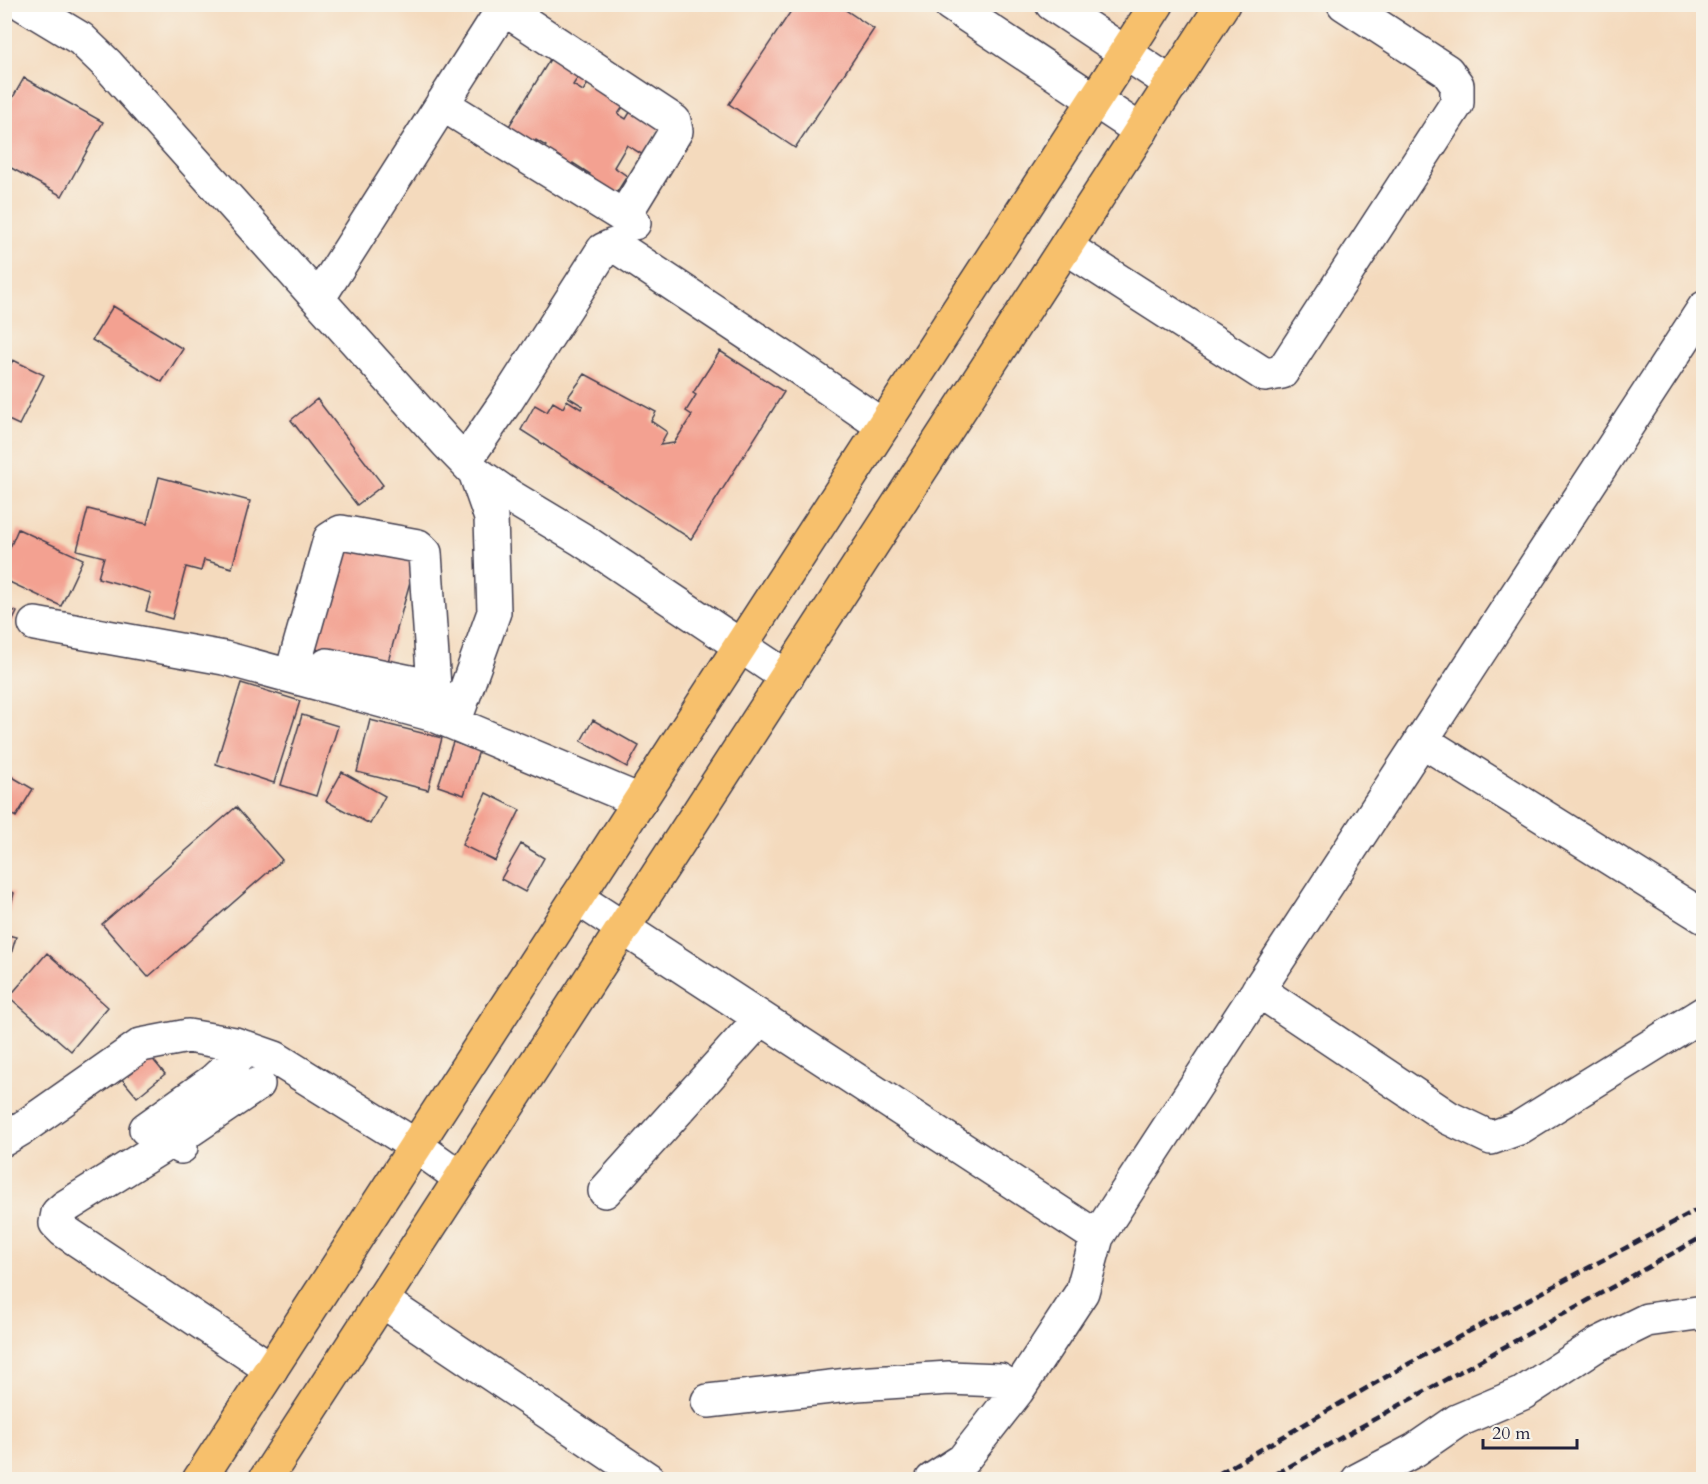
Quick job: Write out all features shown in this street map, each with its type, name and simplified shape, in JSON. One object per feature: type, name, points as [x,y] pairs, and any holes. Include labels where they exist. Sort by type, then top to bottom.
[{"type":"main road","points":[[199,1479],[1157,4]]},
{"type":"main road","points":[[265,1479],[1223,4]]},
{"type":"street","points":[[23,4],[81,39],[108,64],[470,466],[511,497],[591,546],[787,677]]},
{"type":"street","points":[[950,4],[1141,131]]},
{"type":"street","points":[[1052,4],[1172,84]]},
{"type":"street","points":[[1066,247],[1265,375],[1282,372],[1457,103],[1457,85],[1447,71],[1344,4]]},
{"type":"street","points":[[318,299],[504,6],[674,121],[676,131],[629,219],[442,104]]},
{"type":"street","points":[[441,708],[494,612],[490,518],[470,466],[507,399],[603,250],[614,245],[883,426]]},
{"type":"street","points":[[932,1479],[963,1460],[1017,1391],[1082,1292],[1096,1238],[1704,308]]},
{"type":"street","points":[[293,667],[330,539],[341,532],[418,546],[425,553],[441,708]]},
{"type":"street","points":[[35,624],[224,658],[293,667],[441,708],[640,801]]},
{"type":"street","points":[[1420,740],[1704,916]]},
{"type":"street","points":[[577,898],[1096,1238]]},
{"type":"street","points":[[1258,990],[1449,1119],[1491,1138],[1519,1128],[1704,1013]]},
{"type":"street","points":[[604,1191],[761,1018]]},
{"type":"street","points":[[4,1139],[141,1045],[188,1036],[235,1044],[275,1058],[416,1146],[461,1178]]},
{"type":"street","points":[[146,1129],[213,1081],[248,1048]]},
{"type":"street","points":[[173,1110],[184,1129],[190,1130],[258,1084]]},
{"type":"street","points":[[181,1147],[177,1139],[174,1139],[65,1207],[58,1213],[56,1223],[64,1231],[271,1370]]},
{"type":"street","points":[[381,1300],[649,1479]]},
{"type":"street","points":[[1358,1479],[1416,1465],[1457,1421],[1523,1393],[1598,1344],[1647,1320],[1704,1314]]},
{"type":"street","points":[[708,1401],[857,1384],[949,1378],[1000,1380],[1017,1391]]},
{"type":"building","points":[[795,5],[838,5],[874,29],[795,148],[729,104]]},
{"type":"building","points":[[552,56],[580,74],[573,85],[583,91],[591,79],[627,101],[618,114],[626,119],[632,109],[660,127],[643,155],[627,145],[614,167],[627,176],[612,200],[584,182],[590,174],[573,163],[569,170],[542,153],[546,146],[536,140],[532,148],[506,131]]},
{"type":"building","points":[[24,78],[103,122],[62,196],[4,164],[4,113]]},
{"type":"building","points":[[113,306],[183,349],[162,382],[92,340]]},
{"type":"building","points":[[720,351],[784,392],[691,539],[521,430],[535,405],[547,412],[553,402],[563,408],[567,400],[581,409],[583,406],[568,397],[585,374],[656,412],[651,421],[667,432],[660,445],[674,443],[692,415],[686,411],[696,395],[693,393]]},
{"type":"building","points":[[13,360],[44,375],[19,425],[4,418],[4,377]]},
{"type":"building","points":[[317,399],[383,485],[357,505],[291,420]]},
{"type":"building","points":[[159,477],[250,501],[232,568],[204,560],[201,571],[186,567],[172,619],[146,611],[151,593],[98,578],[104,557],[77,550],[88,509],[147,524]]},
{"type":"building","points":[[18,529],[83,559],[61,606],[5,580],[5,559]]},
{"type":"building","points":[[342,540],[416,560],[386,669],[312,648]]},
{"type":"building","points":[[4,606],[17,612],[4,638]]},
{"type":"building","points":[[241,683],[300,701],[274,783],[216,764]]},
{"type":"building","points":[[302,715],[338,726],[316,796],[281,785]]},
{"type":"building","points":[[370,720],[442,738],[428,790],[357,772]]},
{"type":"building","points":[[593,720],[639,746],[627,767],[581,741]]},
{"type":"building","points":[[453,742],[479,751],[464,795],[438,786]]},
{"type":"building","points":[[4,772],[33,789],[16,817],[4,810]]},
{"type":"building","points":[[342,772],[385,796],[370,824],[326,801]]},
{"type":"building","points":[[486,793],[520,810],[495,861],[462,845]]},
{"type":"building","points":[[236,807],[282,860],[148,977],[102,924]]},
{"type":"building","points":[[521,844],[544,858],[525,892],[501,879]]},
{"type":"building","points":[[4,890],[14,893],[7,920],[4,920]]},
{"type":"building","points":[[4,934],[16,937],[5,975],[4,975]]},
{"type":"building","points":[[47,953],[108,1007],[71,1051],[9,997]]},
{"type":"building","points":[[150,1056],[165,1074],[137,1097],[122,1079]]},
{"type":"railway","points":[[1208,1480],[1410,1363],[1704,1206]]},
{"type":"railway","points":[[1265,1480],[1704,1236]]}]
